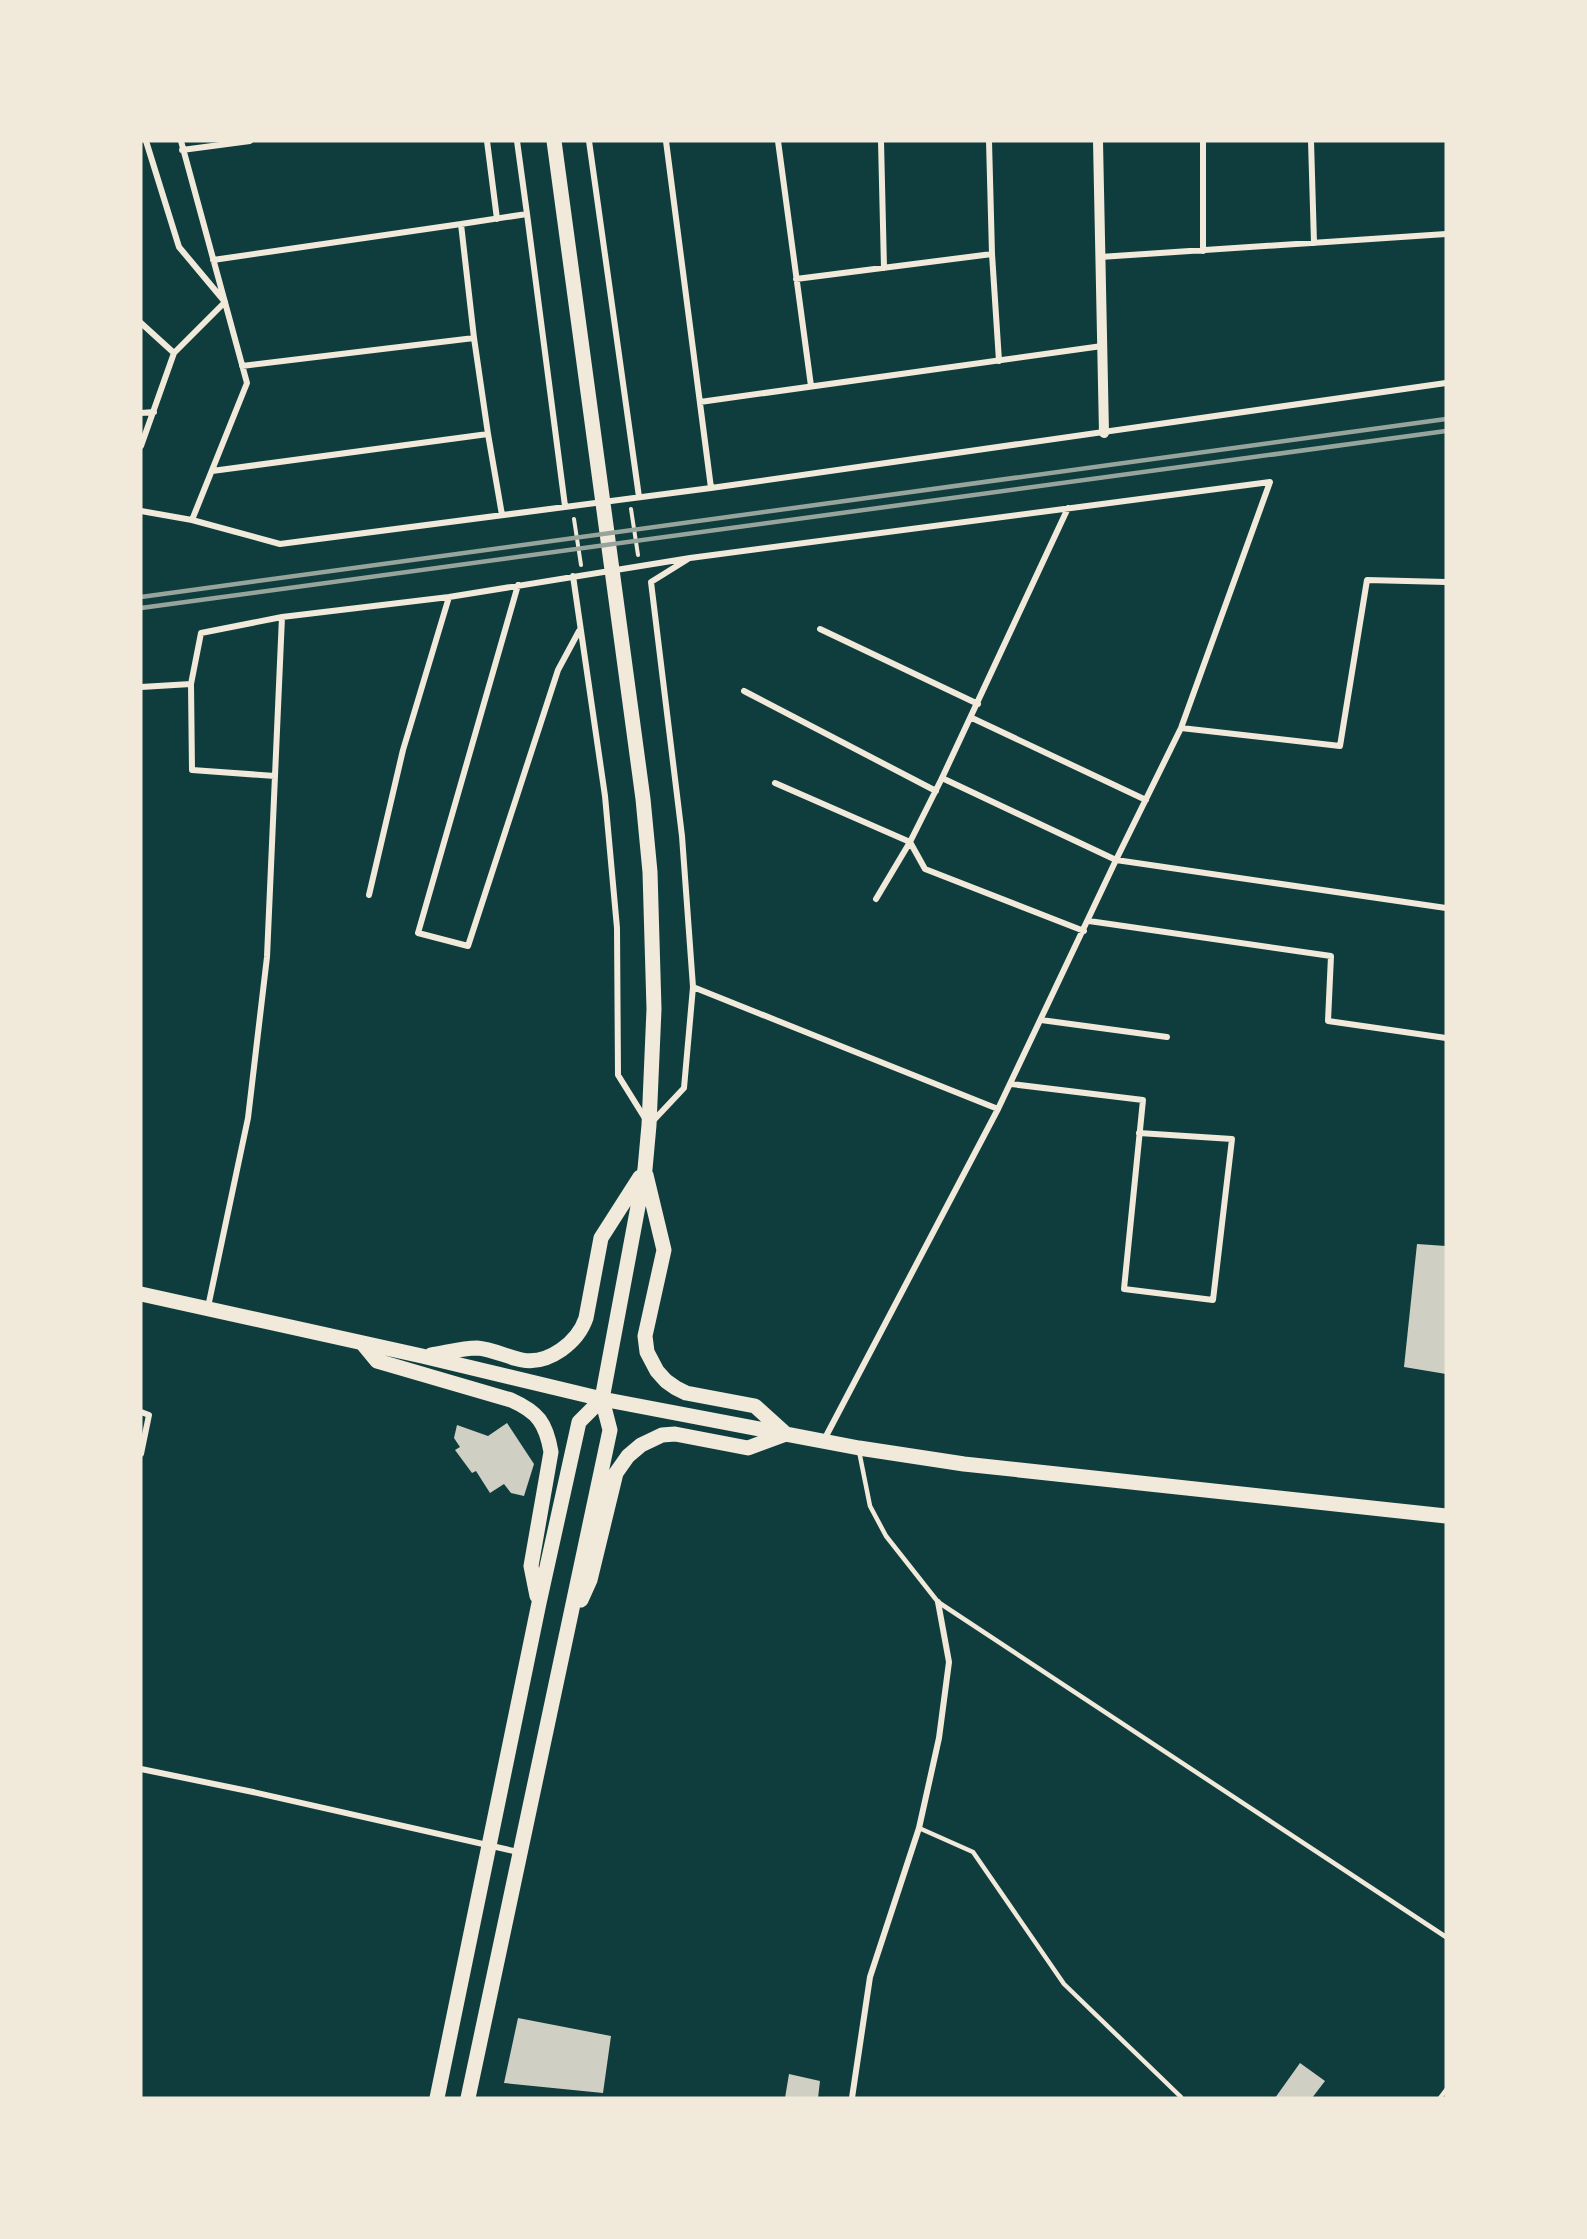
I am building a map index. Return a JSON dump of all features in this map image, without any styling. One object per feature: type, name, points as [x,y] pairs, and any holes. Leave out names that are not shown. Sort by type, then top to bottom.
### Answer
[{"type":"highway","points":[[468,2098],[610,1430],[602,1398],[645,1169],[649,1125],[654,998],[650,872],[643,799],[554,141]]},
{"type":"highway","points":[[422,1356],[477,1348],[532,1361],[545,1358],[575,1339],[582,1330],[586,1318],[601,1238],[645,1169]]},
{"type":"highway","points":[[645,1169],[664,1250],[645,1336],[647,1352],[657,1371],[666,1381],[686,1393],[755,1406],[786,1434]]},
{"type":"highway","points":[[141,1294],[602,1398],[859,1448],[963,1464],[1446,1516]]},
{"type":"highway","points":[[363,1344],[377,1361],[512,1400],[529,1408],[539,1418],[549,1437],[552,1452],[531,1566],[539,1604]]},
{"type":"highway","points":[[437,2098],[579,1422],[602,1398]]},
{"type":"highway","points":[[571,1621],[590,1580],[616,1473],[628,1456],[641,1445],[662,1436],[675,1434],[748,1448],[786,1434]]},
{"type":"street","points":[[146,141],[179,247],[225,302]]},
{"type":"street","points":[[181,141],[247,383],[192,520]]},
{"type":"street","points":[[182,150],[250,141]]},
{"type":"street","points":[[487,141],[497,219]]},
{"type":"street","points":[[518,141],[565,507]]},
{"type":"street","points":[[589,141],[639,497]]},
{"type":"street","points":[[666,141],[711,488]]},
{"type":"street","points":[[778,141],[811,386]]},
{"type":"street","points":[[881,141],[885,268]]},
{"type":"street","points":[[989,141],[992,254],[999,361]]},
{"type":"street","points":[[1098,141],[1104,433]]},
{"type":"street","points":[[1203,141],[1203,251]]},
{"type":"street","points":[[1311,141],[1314,243]]},
{"type":"street","points":[[213,260],[527,214]]},
{"type":"street","points":[[461,224],[474,338],[502,515]]},
{"type":"street","points":[[1100,257],[1446,234]]},
{"type":"street","points":[[796,279],[992,254]]},
{"type":"street","points":[[141,446],[174,353],[225,302]]},
{"type":"street","points":[[141,323],[174,353]]},
{"type":"street","points":[[242,366],[474,338]]},
{"type":"street","points":[[700,402],[1102,346]]},
{"type":"street","points":[[141,511],[192,520],[280,544],[711,488],[1446,383]]},
{"type":"street","points":[[141,413],[154,412]]},
{"type":"street","points":[[212,471],[488,434]]},
{"type":"street","points":[[275,776],[192,770],[191,684],[201,633],[282,617],[449,597],[690,558],[1270,482],[1181,728],[1011,1084],[824,1441]]},
{"type":"street","points":[[876,899],[910,842],[972,718],[1068,508]]},
{"type":"street","points":[[573,576],[605,796],[617,928],[618,1075],[649,1125],[684,1088],[693,987],[682,836],[651,582],[690,558]]},
{"type":"street","points":[[1181,728],[1340,746],[1368,579],[1446,582]]},
{"type":"street","points":[[518,585],[418,933],[468,946],[558,670],[580,631]]},
{"type":"street","points":[[369,895],[403,750],[449,597]]},
{"type":"street","points":[[208,1310],[248,1118],[267,957],[282,617]]},
{"type":"street","points":[[820,629],[978,704]]},
{"type":"street","points":[[141,687],[191,684]]},
{"type":"street","points":[[744,691],[936,791]]},
{"type":"street","points":[[972,718],[1146,800]]},
{"type":"street","points":[[942,778],[1116,860],[1446,908]]},
{"type":"street","points":[[775,783],[910,842],[925,869],[1084,931]]},
{"type":"street","points":[[1089,921],[1331,956],[1328,1021],[1446,1038]]},
{"type":"street","points":[[693,987],[998,1109]]},
{"type":"street","points":[[1041,1020],[1167,1036]]},
{"type":"street","points":[[1011,1084],[1143,1100],[1139,1133],[1124,1289],[1213,1300],[1232,1139],[1139,1133]]},
{"type":"street","points":[[141,1412],[149,1415],[141,1454]]},
{"type":"street","points":[[852,2098],[870,1977],[920,1828],[939,1738],[949,1662],[938,1602]]},
{"type":"street","points":[[141,1769],[520,1852]]},
{"type":"lane","points":[[859,1448],[870,1506],[886,1536],[938,1602],[1446,1937]]},
{"type":"lane","points":[[920,1828],[973,1852],[1064,1984],[1181,2097]]},
{"type":"lane","points":[[1440,2098],[1446,2090]]},
{"type":"path","points":[[631,503],[639,559]]},
{"type":"path","points":[[573,512],[581,566]]},
{"type":"building","points":[[1417,1244],[1446,1246],[1446,1374],[1404,1367]]},
{"type":"building","points":[[507,1423],[534,1464],[524,1496],[511,1493],[504,1484],[490,1493],[476,1471],[472,1473],[455,1450],[460,1447],[454,1438],[457,1425],[488,1436]]},
{"type":"building","points":[[518,2018],[611,2036],[603,2093],[504,2083]]},
{"type":"building","points":[[1300,2063],[1325,2081],[1312,2098],[1275,2098]]},
{"type":"building","points":[[789,2074],[820,2081],[818,2098],[785,2098]]},
{"type":"railway","points":[[141,597],[1446,419]]},
{"type":"railway","points":[[141,608],[1446,431]]}]
